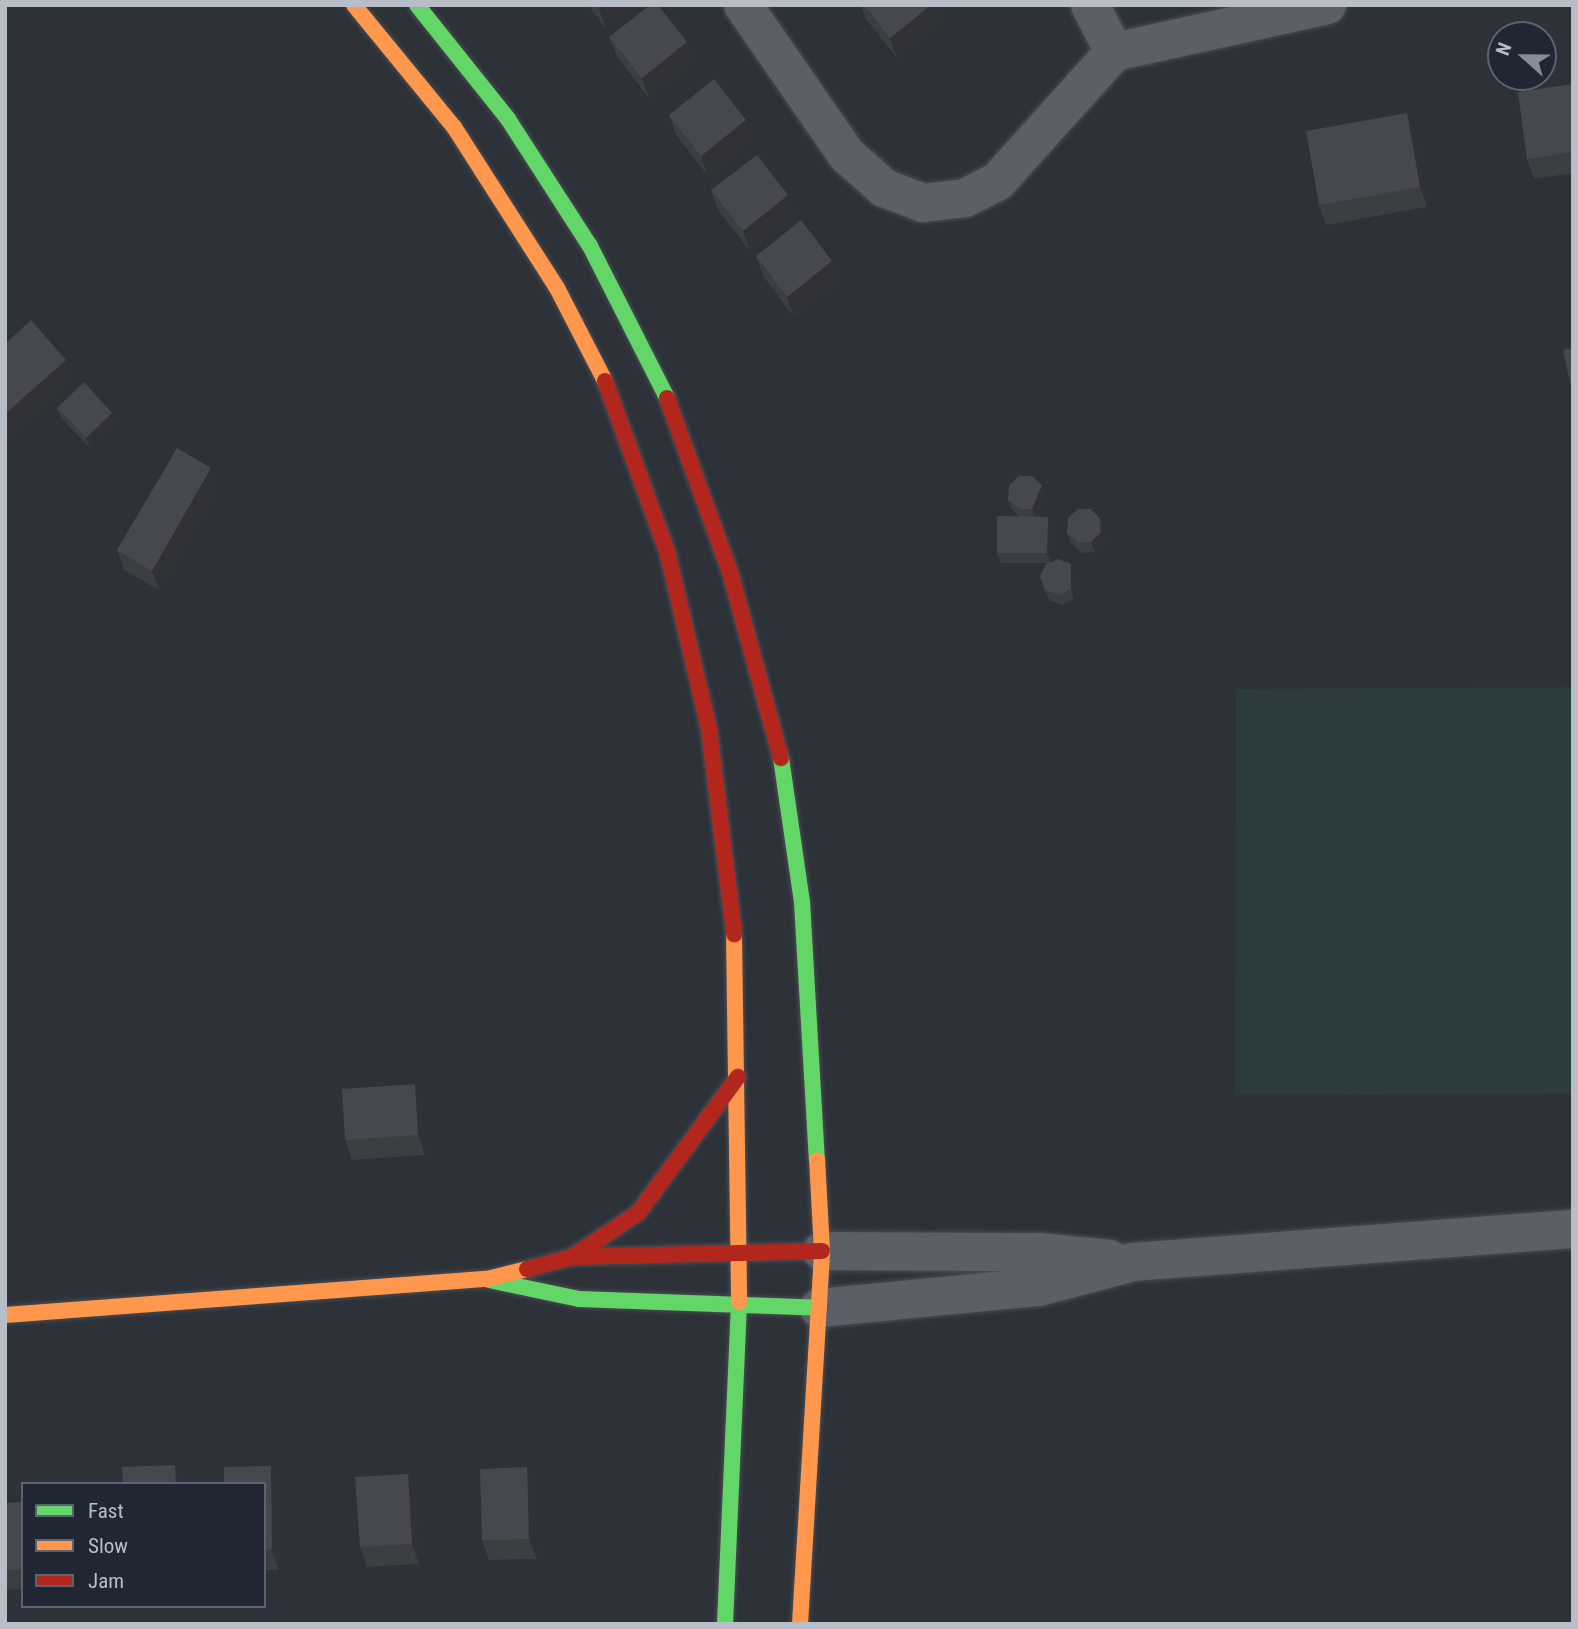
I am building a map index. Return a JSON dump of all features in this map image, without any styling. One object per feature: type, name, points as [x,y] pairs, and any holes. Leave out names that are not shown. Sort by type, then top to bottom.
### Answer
[{"type":"main road","points":[[354,5],[454,127],[557,288],[619,407],[667,551],[709,729],[733,904],[738,1077],[741,1255],[725,1624]]},
{"type":"main road","points":[[417,5],[508,119],[590,246],[671,406],[730,572],[780,754],[802,902],[822,1251],[800,1624]]},
{"type":"main road","points":[[572,1257],[638,1213],[738,1077]]},
{"type":"main road","points":[[5,1315],[486,1279],[572,1257],[822,1251]]},
{"type":"main road","points":[[486,1279],[541,1296],[739,1309],[819,1308]]},
{"type":"street","points":[[743,5],[847,155],[884,188],[923,203],[965,198],[998,181],[1114,52],[1327,5]]},
{"type":"street","points":[[1090,5],[1114,52]]},
{"type":"street","points":[[822,1251],[1039,1252],[1133,1262],[1573,1229]]},
{"type":"street","points":[[819,1308],[1038,1287],[1133,1262]]},
{"type":"shaded area","points":[[1573,687],[1573,1094],[1235,1095],[1236,689]]},
{"type":"building","points":[[650,5],[658,5],[687,42],[642,78],[609,37]]},
{"type":"building","points":[[864,5],[931,5],[890,38]]},
{"type":"building","points":[[714,79],[746,120],[701,156],[669,115]]},
{"type":"building","points":[[1573,84],[1573,152],[1527,159],[1518,92],[1557,91],[1557,86]]},
{"type":"building","points":[[1407,113],[1420,187],[1319,205],[1306,131]]},
{"type":"building","points":[[757,155],[788,195],[743,231],[711,190]]},
{"type":"building","points":[[801,220],[832,261],[787,297],[756,256]]},
{"type":"building","points":[[31,320],[66,360],[5,414],[5,344]]},
{"type":"building","points":[[1573,348],[1573,396],[1563,350]]},
{"type":"building","points":[[84,382],[112,413],[86,438],[57,408]]},
{"type":"building","points":[[177,448],[211,468],[152,571],[117,550]]},
{"type":"building","points":[[1019,476],[1032,476],[1042,485],[1032,509],[1019,509],[1008,500],[1009,485]]},
{"type":"building","points":[[1078,509],[1091,509],[1100,519],[1101,532],[1091,542],[1078,543],[1067,533],[1068,518]]},
{"type":"building","points":[[997,516],[1048,517],[1047,553],[997,553]]},
{"type":"building","points":[[1058,559],[1071,564],[1071,589],[1059,595],[1045,590],[1040,577],[1046,564]]},
{"type":"building","points":[[415,1084],[418,1135],[345,1140],[342,1089]]},
{"type":"building","points":[[175,1465],[176,1482],[123,1482],[122,1467]]},
{"type":"building","points":[[271,1466],[272,1550],[266,1550],[266,1482],[224,1482],[224,1467]]},
{"type":"building","points":[[527,1467],[529,1539],[482,1540],[480,1469]]},
{"type":"building","points":[[408,1474],[412,1544],[360,1547],[355,1477]]},
{"type":"building","points":[[21,1502],[21,1569],[5,1570],[5,1503]]},
{"type":"traffic: fast","points":[[417,5],[508,119],[590,246],[667,398]]},
{"type":"traffic: fast","points":[[781,758],[802,902],[817,1160]]},
{"type":"traffic: fast","points":[[489,1280],[579,1299],[819,1308]]},
{"type":"traffic: fast","points":[[725,1624],[739,1302]]},
{"type":"traffic: slow","points":[[354,5],[454,127],[557,288],[605,381]]},
{"type":"traffic: slow","points":[[734,934],[739,1302]]},
{"type":"traffic: slow","points":[[800,1624],[822,1251],[817,1160]]},
{"type":"traffic: slow","points":[[5,1315],[487,1279],[527,1269]]},
{"type":"traffic: jam","points":[[605,381],[667,551],[709,729],[734,934]]},
{"type":"traffic: jam","points":[[667,398],[730,572],[781,758]]},
{"type":"traffic: jam","points":[[572,1257],[638,1213],[738,1077]]},
{"type":"traffic: jam","points":[[527,1269],[572,1257],[822,1251]]}]
